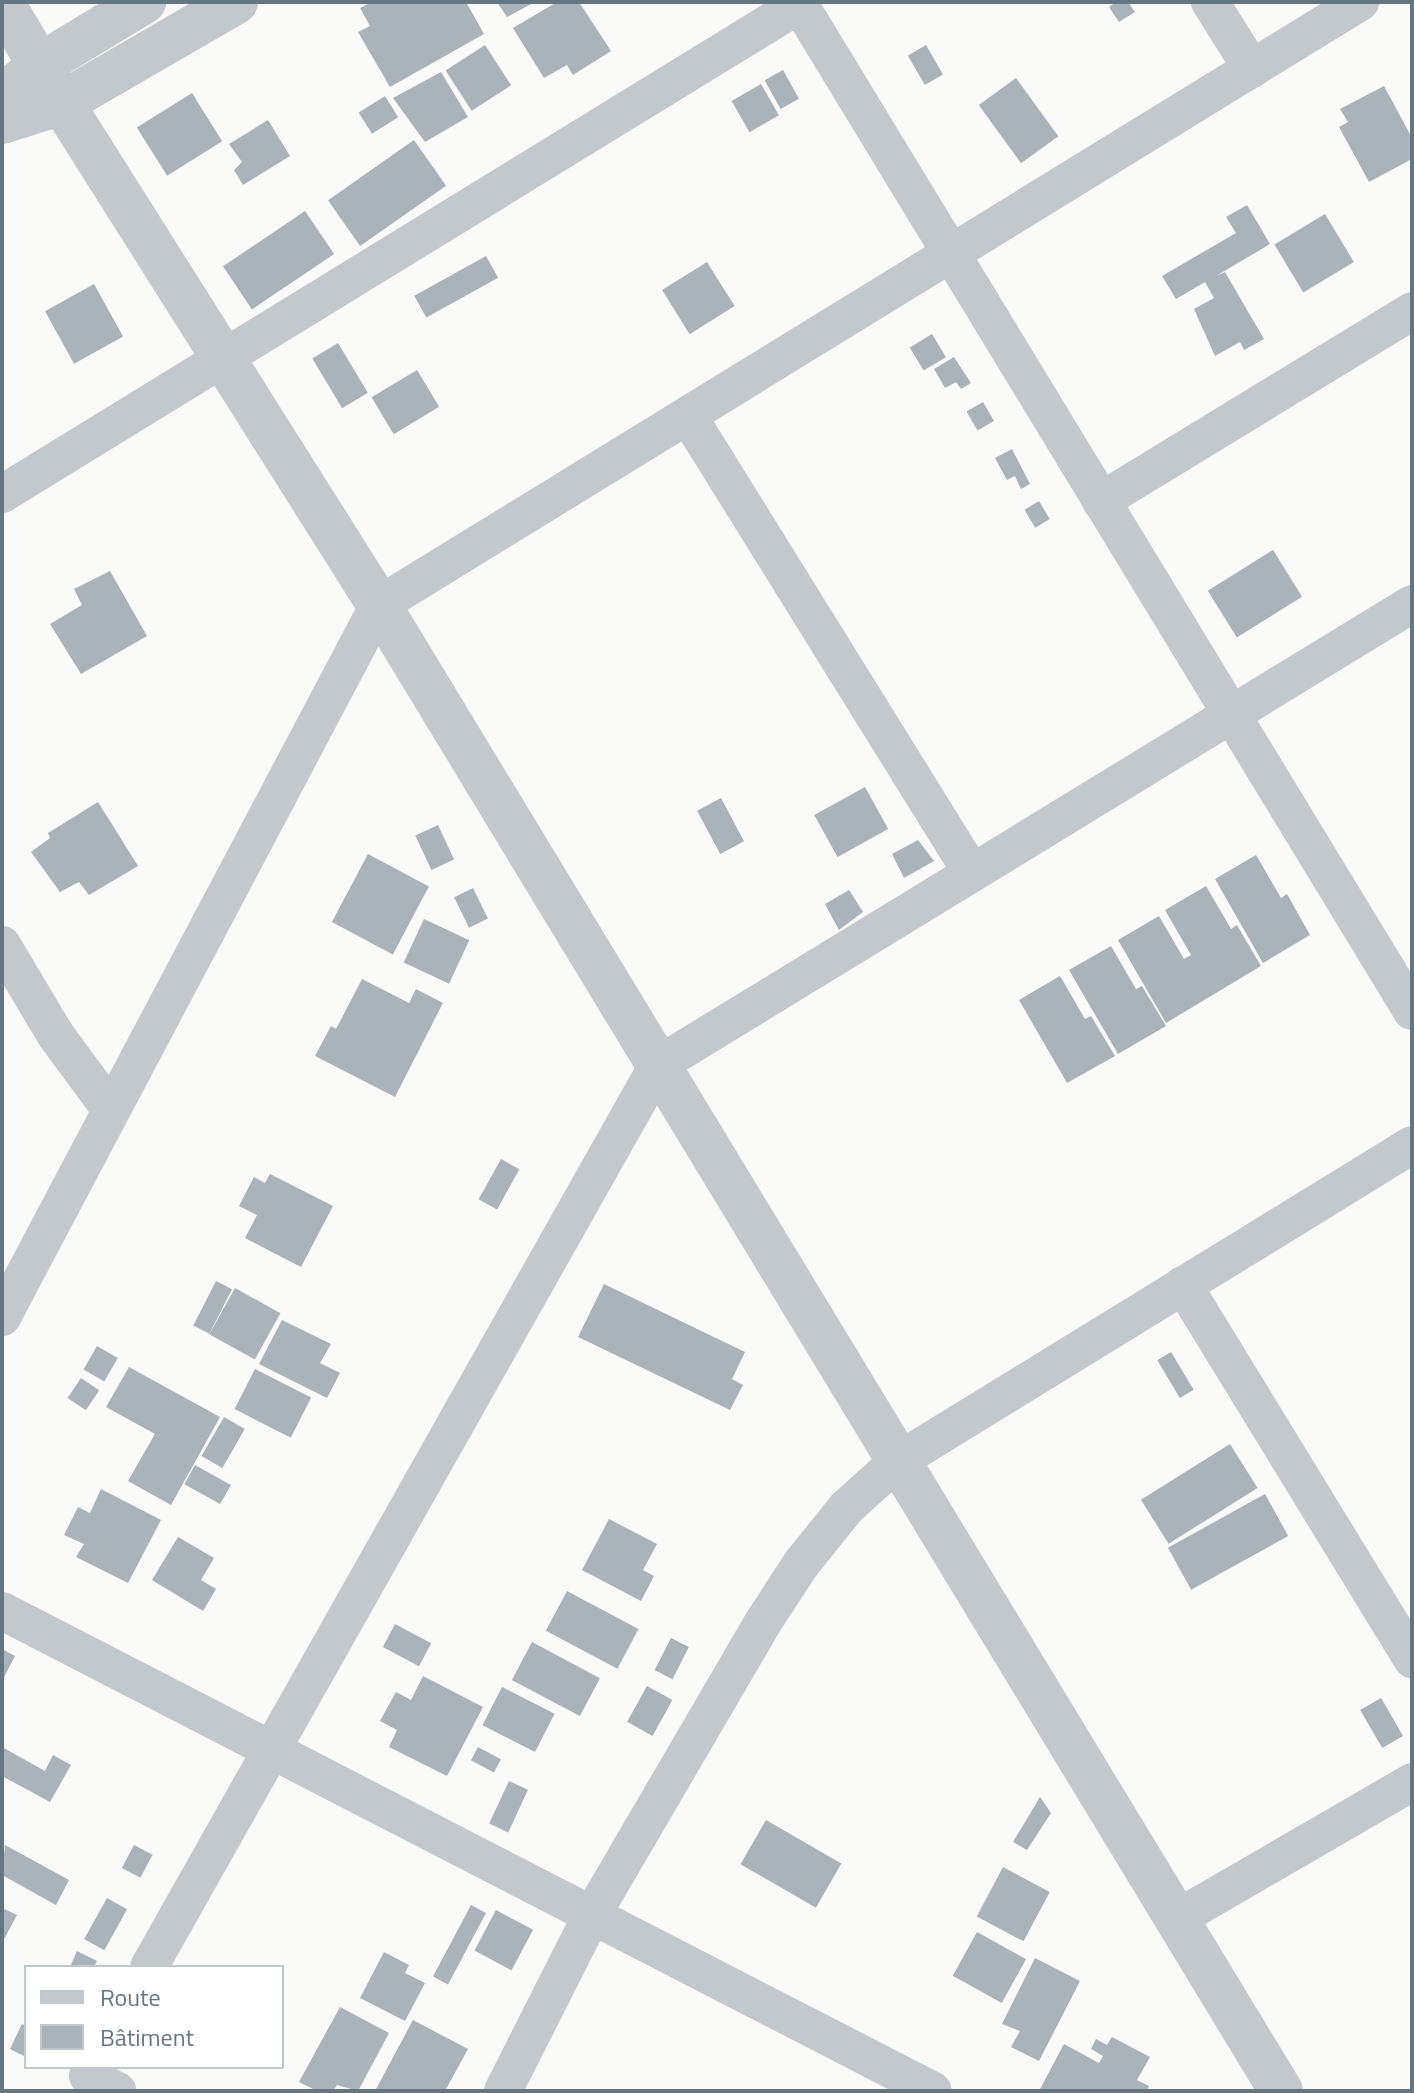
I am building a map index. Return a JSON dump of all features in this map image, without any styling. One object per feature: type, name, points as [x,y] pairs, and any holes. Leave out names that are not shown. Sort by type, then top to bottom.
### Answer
[{"type":"street","points":[[2,2],[62,103],[379,605],[1281,2091]]},
{"type":"street","points":[[2,96],[40,65],[144,2]]},
{"type":"street","points":[[2,122],[62,103],[236,2]]},
{"type":"street","points":[[1210,2],[1252,69]]},
{"type":"street","points":[[2,1317],[379,605],[1360,2]]},
{"type":"street","points":[[2,494],[799,3],[1412,1011]]},
{"type":"street","points":[[1101,501],[1412,311]]},
{"type":"street","points":[[688,416],[972,873]]},
{"type":"street","points":[[150,1965],[658,1065],[1412,604]]},
{"type":"street","points":[[2,945],[55,1034],[111,1110]]},
{"type":"street","points":[[503,2091],[592,1915],[762,1624],[801,1564],[846,1508],[898,1461],[1412,1145]]},
{"type":"street","points":[[1183,1285],[1412,1659]]},
{"type":"street","points":[[2,1611],[933,2091]]},
{"type":"street","points":[[1176,1919],[1412,1782]]},
{"type":"building","points":[[372,2],[466,2],[484,34],[390,87],[358,32],[370,26],[360,8]]},
{"type":"building","points":[[497,2],[535,2],[507,17]]},
{"type":"building","points":[[557,2],[579,2],[611,51],[573,75],[567,65],[544,78],[513,28]]},
{"type":"building","points":[[1116,2],[1128,2],[1135,12],[1119,22],[1109,7]]},
{"type":"building","points":[[485,45],[511,85],[472,111],[446,71]]},
{"type":"building","points":[[926,45],[943,74],[925,85],[908,56]]},
{"type":"building","points":[[783,70],[799,99],[781,109],[765,80]]},
{"type":"building","points":[[441,72],[468,117],[425,142],[393,98]]},
{"type":"building","points":[[1016,78],[1058,136],[1021,163],[979,105]]},
{"type":"building","points":[[761,84],[779,115],[750,132],[732,101]]},
{"type":"building","points":[[1384,86],[1412,138],[1412,159],[1369,182],[1339,127],[1348,122],[1340,109]]},
{"type":"building","points":[[192,93],[222,141],[167,176],[137,127]]},
{"type":"building","points":[[385,96],[398,117],[372,134],[359,112]]},
{"type":"building","points":[[268,120],[290,156],[243,185],[234,170],[242,162],[229,144]]},
{"type":"building","points":[[414,140],[446,186],[360,246],[328,200]]},
{"type":"building","points":[[1247,205],[1270,244],[1216,276],[1225,272],[1264,339],[1244,350],[1240,342],[1215,356],[1194,309],[1214,298],[1205,282],[1176,299],[1162,276],[1236,233],[1226,217]]},
{"type":"building","points":[[305,211],[334,254],[252,309],[223,266]]},
{"type":"building","points":[[1325,214],[1354,262],[1303,292],[1274,244]]},
{"type":"building","points":[[486,256],[498,278],[426,318],[414,296]]},
{"type":"building","points":[[707,262],[735,306],[690,334],[662,290]]},
{"type":"building","points":[[94,284],[123,336],[74,364],[45,311]]},
{"type":"building","points":[[932,334],[946,357],[924,371],[910,347]]},
{"type":"building","points":[[338,343],[368,393],[342,408],[312,358]]},
{"type":"building","points":[[954,357],[971,383],[961,389],[956,382],[945,388],[934,369]]},
{"type":"building","points":[[417,370],[439,407],[394,434],[372,397]]},
{"type":"building","points":[[983,402],[994,421],[978,431],[967,412]]},
{"type":"building","points":[[1012,449],[1030,484],[1021,489],[1015,476],[1007,480],[995,458]]},
{"type":"building","points":[[1039,501],[1050,519],[1035,528],[1024,510]]},
{"type":"building","points":[[1273,550],[1302,597],[1237,637],[1208,591]]},
{"type":"building","points":[[110,571],[147,636],[81,674],[50,624],[82,605],[74,589]]},
{"type":"building","points":[[865,787],[888,829],[838,857],[814,815]]},
{"type":"building","points":[[721,798],[744,841],[720,854],[697,811]]},
{"type":"building","points":[[98,802],[138,866],[89,895],[79,882],[60,892],[31,852],[50,838],[48,833]]},
{"type":"building","points":[[438,825],[454,859],[431,870],[415,836]]},
{"type":"building","points":[[918,840],[934,861],[904,878],[892,854]]},
{"type":"building","points":[[368,854],[429,886],[393,954],[332,922]]},
{"type":"building","points":[[1256,855],[1281,898],[1287,894],[1310,935],[1263,963],[1215,879]]},
{"type":"building","points":[[1206,886],[1231,929],[1237,925],[1261,966],[1166,1023],[1118,940],[1159,916],[1184,959],[1191,955],[1165,910]]},
{"type":"building","points":[[473,888],[488,919],[469,928],[454,897]]},
{"type":"building","points":[[849,890],[863,912],[839,930],[825,904]]},
{"type":"building","points":[[424,919],[469,940],[449,984],[404,963]]},
{"type":"building","points":[[1111,946],[1136,989],[1142,986],[1166,1026],[1118,1054],[1069,970]]},
{"type":"building","points":[[1060,976],[1085,1019],[1091,1016],[1115,1056],[1067,1083],[1019,1000]]},
{"type":"building","points":[[362,979],[409,1003],[416,989],[443,1003],[395,1097],[315,1056],[331,1026],[336,1029]]},
{"type":"building","points":[[501,1159],[519,1169],[497,1209],[479,1199]]},
{"type":"building","points":[[270,1174],[333,1206],[301,1267],[245,1238],[257,1215],[239,1206],[254,1177],[265,1183]]},
{"type":"building","points":[[216,1281],[232,1289],[209,1334],[193,1326]]},
{"type":"building","points":[[604,1284],[745,1352],[732,1379],[743,1385],[730,1410],[578,1337]]},
{"type":"building","points":[[235,1288],[280,1313],[255,1360],[209,1334]]},
{"type":"building","points":[[282,1320],[331,1344],[320,1363],[340,1373],[327,1398],[259,1364]]},
{"type":"building","points":[[97,1346],[118,1358],[104,1381],[84,1369]]},
{"type":"building","points":[[1171,1352],[1194,1390],[1180,1398],[1157,1360]]},
{"type":"building","points":[[129,1367],[220,1417],[171,1505],[128,1481],[155,1434],[106,1407]]},
{"type":"building","points":[[255,1369],[311,1398],[291,1438],[235,1409]]},
{"type":"building","points":[[81,1378],[99,1390],[86,1410],[68,1398]]},
{"type":"building","points":[[224,1417],[245,1429],[222,1468],[202,1456]]},
{"type":"building","points":[[1230,1444],[1258,1488],[1169,1544],[1141,1500]]},
{"type":"building","points":[[195,1465],[231,1485],[220,1504],[184,1484]]},
{"type":"building","points":[[101,1489],[161,1520],[128,1583],[76,1557],[84,1544],[64,1535],[78,1507],[90,1513]]},
{"type":"building","points":[[1265,1494],[1288,1536],[1191,1590],[1168,1548]]},
{"type":"building","points":[[609,1519],[657,1544],[643,1570],[654,1576],[641,1601],[582,1570]]},
{"type":"building","points":[[178,1537],[214,1558],[201,1580],[216,1589],[203,1611],[152,1580]]},
{"type":"building","points":[[567,1591],[639,1629],[617,1669],[546,1631]]},
{"type":"building","points":[[395,1624],[431,1643],[419,1666],[383,1647]]},
{"type":"building","points":[[671,1638],[689,1647],[672,1679],[655,1670]]},
{"type":"building","points":[[532,1642],[600,1678],[580,1716],[512,1680]]},
{"type":"building","points":[[2,1649],[15,1656],[2,1681]]},
{"type":"building","points":[[423,1676],[483,1707],[447,1776],[389,1747],[397,1730],[380,1721],[396,1692],[411,1700]]},
{"type":"building","points":[[647,1686],[672,1700],[652,1736],[627,1722]]},
{"type":"building","points":[[502,1687],[555,1714],[535,1752],[482,1725]]},
{"type":"building","points":[[1381,1698],[1403,1736],[1382,1748],[1360,1710]]},
{"type":"building","points":[[2,1747],[45,1771],[53,1755],[71,1765],[50,1802],[2,1776]]},
{"type":"building","points":[[478,1747],[501,1759],[494,1772],[471,1760]]},
{"type":"building","points":[[509,1781],[528,1790],[508,1832],[489,1824]]},
{"type":"building","points":[[1040,1797],[1051,1813],[1027,1850],[1013,1842]]},
{"type":"building","points":[[766,1820],[841,1864],[816,1908],[740,1864]]},
{"type":"building","points":[[5,1845],[69,1880],[56,1905],[2,1875]]},
{"type":"building","points":[[134,1845],[153,1855],[140,1878],[122,1868]]},
{"type":"building","points":[[1003,1867],[1050,1892],[1024,1941],[977,1916]]},
{"type":"building","points":[[107,1898],[127,1909],[104,1950],[84,1939]]},
{"type":"building","points":[[471,1905],[486,1913],[448,1984],[433,1977]]},
{"type":"building","points":[[2,1908],[17,1915],[2,1943]]},
{"type":"building","points":[[496,1910],[533,1930],[511,1970],[474,1951]]},
{"type":"building","points":[[977,1932],[1026,1959],[1002,2003],[953,1976]]},
{"type":"building","points":[[77,1951],[97,1961],[95,1965],[71,1965]]},
{"type":"building","points":[[384,1952],[409,1965],[405,1973],[425,1983],[405,2021],[360,1998]]},
{"type":"building","points":[[1035,1958],[1080,1981],[1039,2061],[1011,2047],[1020,2031],[1002,2024]]},
{"type":"building","points":[[340,2007],[389,2033],[358,2091],[337,2085],[333,2091],[317,2091],[299,2082]]},
{"type":"building","points":[[413,2020],[468,2049],[445,2091],[375,2091]]},
{"type":"building","points":[[22,2024],[24,2025],[24,2056],[10,2049]]},
{"type":"building","points":[[1112,2037],[1150,2057],[1137,2080],[1149,2086],[1147,2091],[1039,2091],[1064,2044],[1099,2063],[1103,2056],[1091,2049],[1096,2039],[1107,2045]]}]
